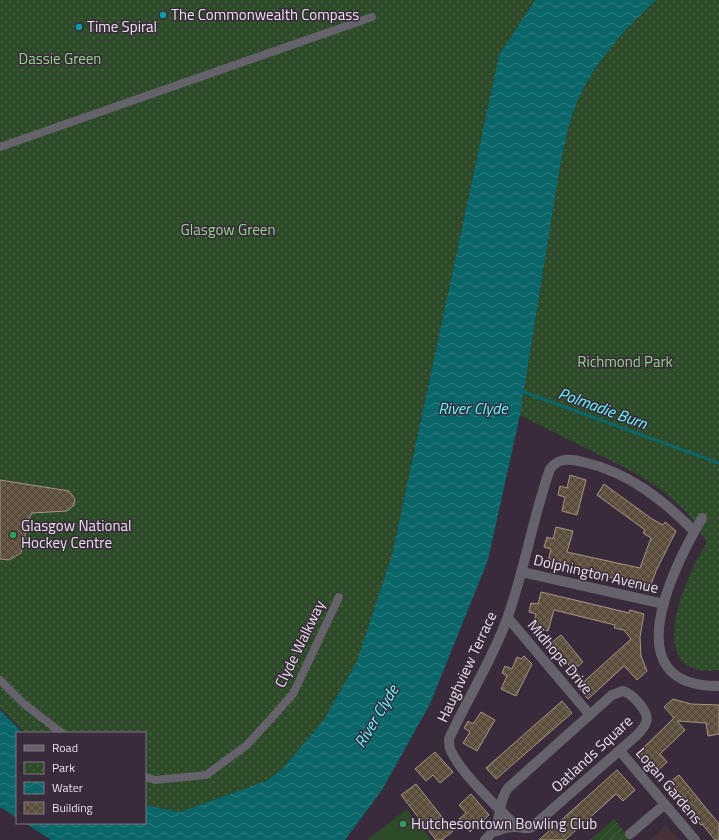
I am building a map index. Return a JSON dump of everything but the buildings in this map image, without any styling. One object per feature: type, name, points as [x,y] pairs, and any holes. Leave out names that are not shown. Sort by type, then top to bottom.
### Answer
[{"type":"street","points":[[0,147],[372,17]]},
{"type":"street","name":"Haughview Terrace","points":[[502,809],[470,777],[451,752],[449,746],[452,734],[491,658],[508,618],[548,476],[554,464],[563,459],[589,463],[610,470],[633,481],[658,498],[694,531]]},
{"type":"street","points":[[702,518],[694,531],[673,576],[664,604],[659,645],[661,658],[670,672],[681,680],[692,684],[719,686]]},
{"type":"street","name":"Dolphington Avenue","points":[[522,572],[664,604]]},
{"type":"street","name":"Clyde Walkway","points":[[146,777],[154,780],[206,775],[246,745],[293,694],[339,597]]},
{"type":"street","name":"Midhope Drive","points":[[508,618],[590,715]]},
{"type":"street","points":[[0,680],[24,704],[61,732]]},
{"type":"street","name":"Oatlands Square","points":[[623,691],[631,695],[645,710],[647,718],[643,729],[539,822],[528,829],[517,827],[506,828],[493,832],[502,809],[502,797],[508,788],[612,695],[623,691]]},
{"type":"street","name":"Logan Gardens","points":[[620,751],[695,840]]},
{"type":"street","points":[[630,834],[665,804]]},
{"type":"street","points":[[502,809],[517,827]]},
{"type":"street","points":[[485,840],[493,832]]},
{"type":"shaded area","points":[[666,825],[679,840],[650,840]]},
{"type":"green space","name":"Glasgow Green","points":[[0,0],[535,0],[499,55],[392,555],[357,661],[324,720],[280,771],[266,781],[180,812],[146,805],[146,732],[24,732],[0,708]]},
{"type":"green space","name":"Richmond Park","points":[[656,0],[719,0],[719,670],[695,669],[681,659],[675,643],[675,622],[680,600],[688,578],[707,542],[686,512],[673,499],[644,478],[520,415],[557,185],[564,145],[571,119],[587,82],[602,59],[627,28]]},
{"type":"green space","name":"Hutchesontown Bowling Club","points":[[407,809],[431,840],[367,840]]},
{"type":"green space","points":[[614,819],[631,840],[590,840]]},
{"type":"water","name":"River Clyde","points":[[535,0],[656,0],[627,28],[602,59],[587,82],[571,119],[559,172],[520,415],[488,560],[430,704],[382,790],[345,840],[51,840],[27,824],[146,824],[146,805],[180,812],[266,781],[280,771],[324,720],[357,661],[392,555],[499,55]]},
{"type":"water","points":[[0,710],[22,732],[16,732],[16,817],[0,807]]},
{"type":"waterway","name":"Polmadie Burn","points":[[521,391],[719,463]]},
{"type":"place","name":"The Commonwealth Compass","points":[[163,15]]},
{"type":"place","name":"Time Spiral","points":[[79,27]]},
{"type":"place","name":"Glasgow National Hockey Centre","points":[[13,535]]},
{"type":"place","name":"Hutchesontown Bowling Club","points":[[403,824]]},
{"type":"park label","name":"Dassie Green","points":[[60,59]]}]
